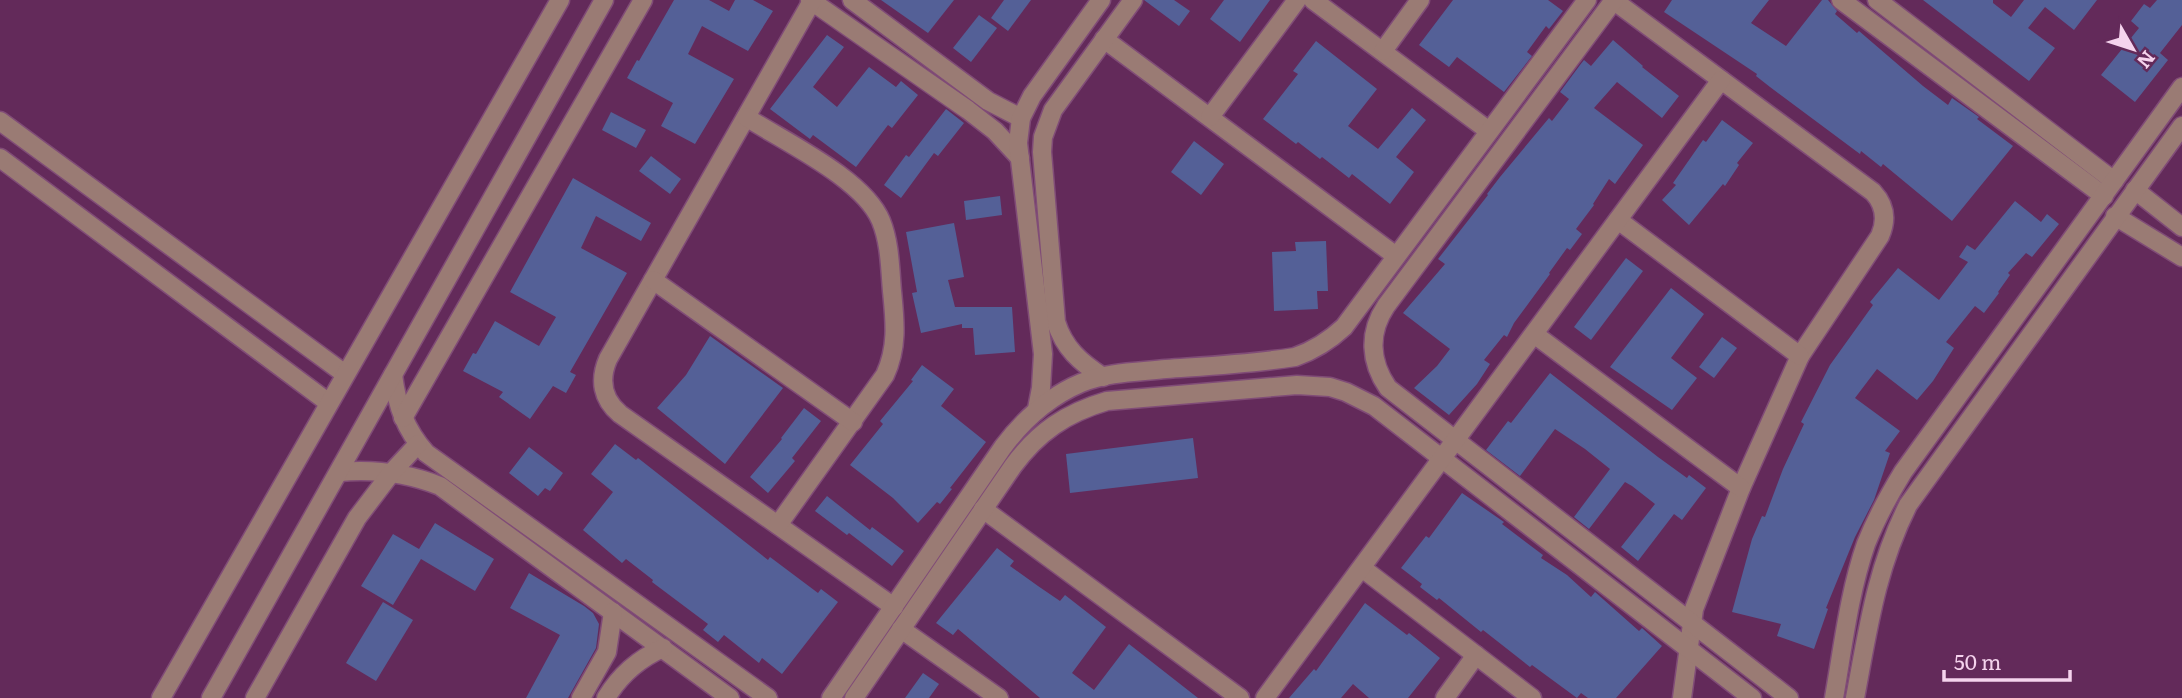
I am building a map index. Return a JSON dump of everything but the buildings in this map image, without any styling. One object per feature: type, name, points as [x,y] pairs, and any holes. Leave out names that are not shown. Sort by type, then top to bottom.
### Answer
[{"type":"street","points":[[161,698],[560,0]]},
{"type":"street","points":[[211,698],[604,0]]},
{"type":"street","points":[[404,418],[643,0]]},
{"type":"street","points":[[852,0],[988,101],[1021,118]]},
{"type":"street","points":[[1103,377],[1076,357],[1063,341],[1056,322],[1042,152],[1053,110],[1133,0]]},
{"type":"street","points":[[1210,117],[1297,0]]},
{"type":"street","points":[[1313,0],[1489,131]]},
{"type":"street","points":[[1382,51],[1420,0]]},
{"type":"street","points":[[831,698],[1003,447],[1018,427],[1037,409],[1083,382],[1103,377],[1295,357],[1313,351],[1330,340],[1344,327],[1587,0]]},
{"type":"street","points":[[1682,698],[1692,623],[1700,592],[1741,488],[1800,356],[1880,236],[1884,221],[1882,205],[1873,192],[1613,0],[1386,306],[1375,326],[1374,359],[1388,388],[1456,440],[1692,623],[1789,698]]},
{"type":"street","points":[[1841,0],[2109,189]]},
{"type":"street","points":[[1877,0],[2109,189]]},
{"type":"street","points":[[894,607],[620,414],[605,395],[602,377],[604,368],[811,1],[995,131],[1020,158]]},
{"type":"street","points":[[1037,409],[1043,371],[1042,338],[1018,143],[1021,118],[1032,96],[1095,2]]},
{"type":"street","points":[[1104,39],[1396,256]]},
{"type":"street","points":[[912,71],[925,55]]},
{"type":"street","points":[[1265,698],[1721,80]]},
{"type":"street","points":[[1834,698],[1858,569],[1889,495],[2182,87]]},
{"type":"street","points":[[746,117],[849,181],[868,198],[881,221],[888,246],[895,322],[894,350],[885,376],[778,525]]},
{"type":"street","points":[[0,121],[345,374]]},
{"type":"street","points":[[1855,698],[1879,575],[1908,505],[2182,126]]},
{"type":"street","points":[[25,140],[4,160],[329,403]]},
{"type":"street","points":[[2135,190],[2182,227]]},
{"type":"street","points":[[2116,216],[2182,257]]},
{"type":"street","points":[[1618,220],[1800,356]]},
{"type":"street","points":[[653,280],[853,422]]},
{"type":"street","points":[[1534,334],[1741,488]]},
{"type":"street","points":[[393,375],[397,404],[418,444],[447,469],[768,698]]},
{"type":"street","points":[[854,698],[1027,447],[1044,431],[1084,407],[1107,401],[1297,385],[1330,387],[1374,406],[1752,698]]},
{"type":"street","points":[[255,698],[350,530],[393,472],[418,444]]},
{"type":"street","points":[[340,472],[393,472],[440,486],[730,698]]},
{"type":"street","points":[[983,509],[1240,698]]},
{"type":"street","points":[[1362,568],[1532,698]]},
{"type":"street","points":[[581,698],[607,652],[613,612]]},
{"type":"street","points":[[901,629],[999,698]]},
{"type":"street","points":[[593,677],[609,694],[634,665],[663,648]]},
{"type":"street","points":[[1445,698],[1476,655]]}]
